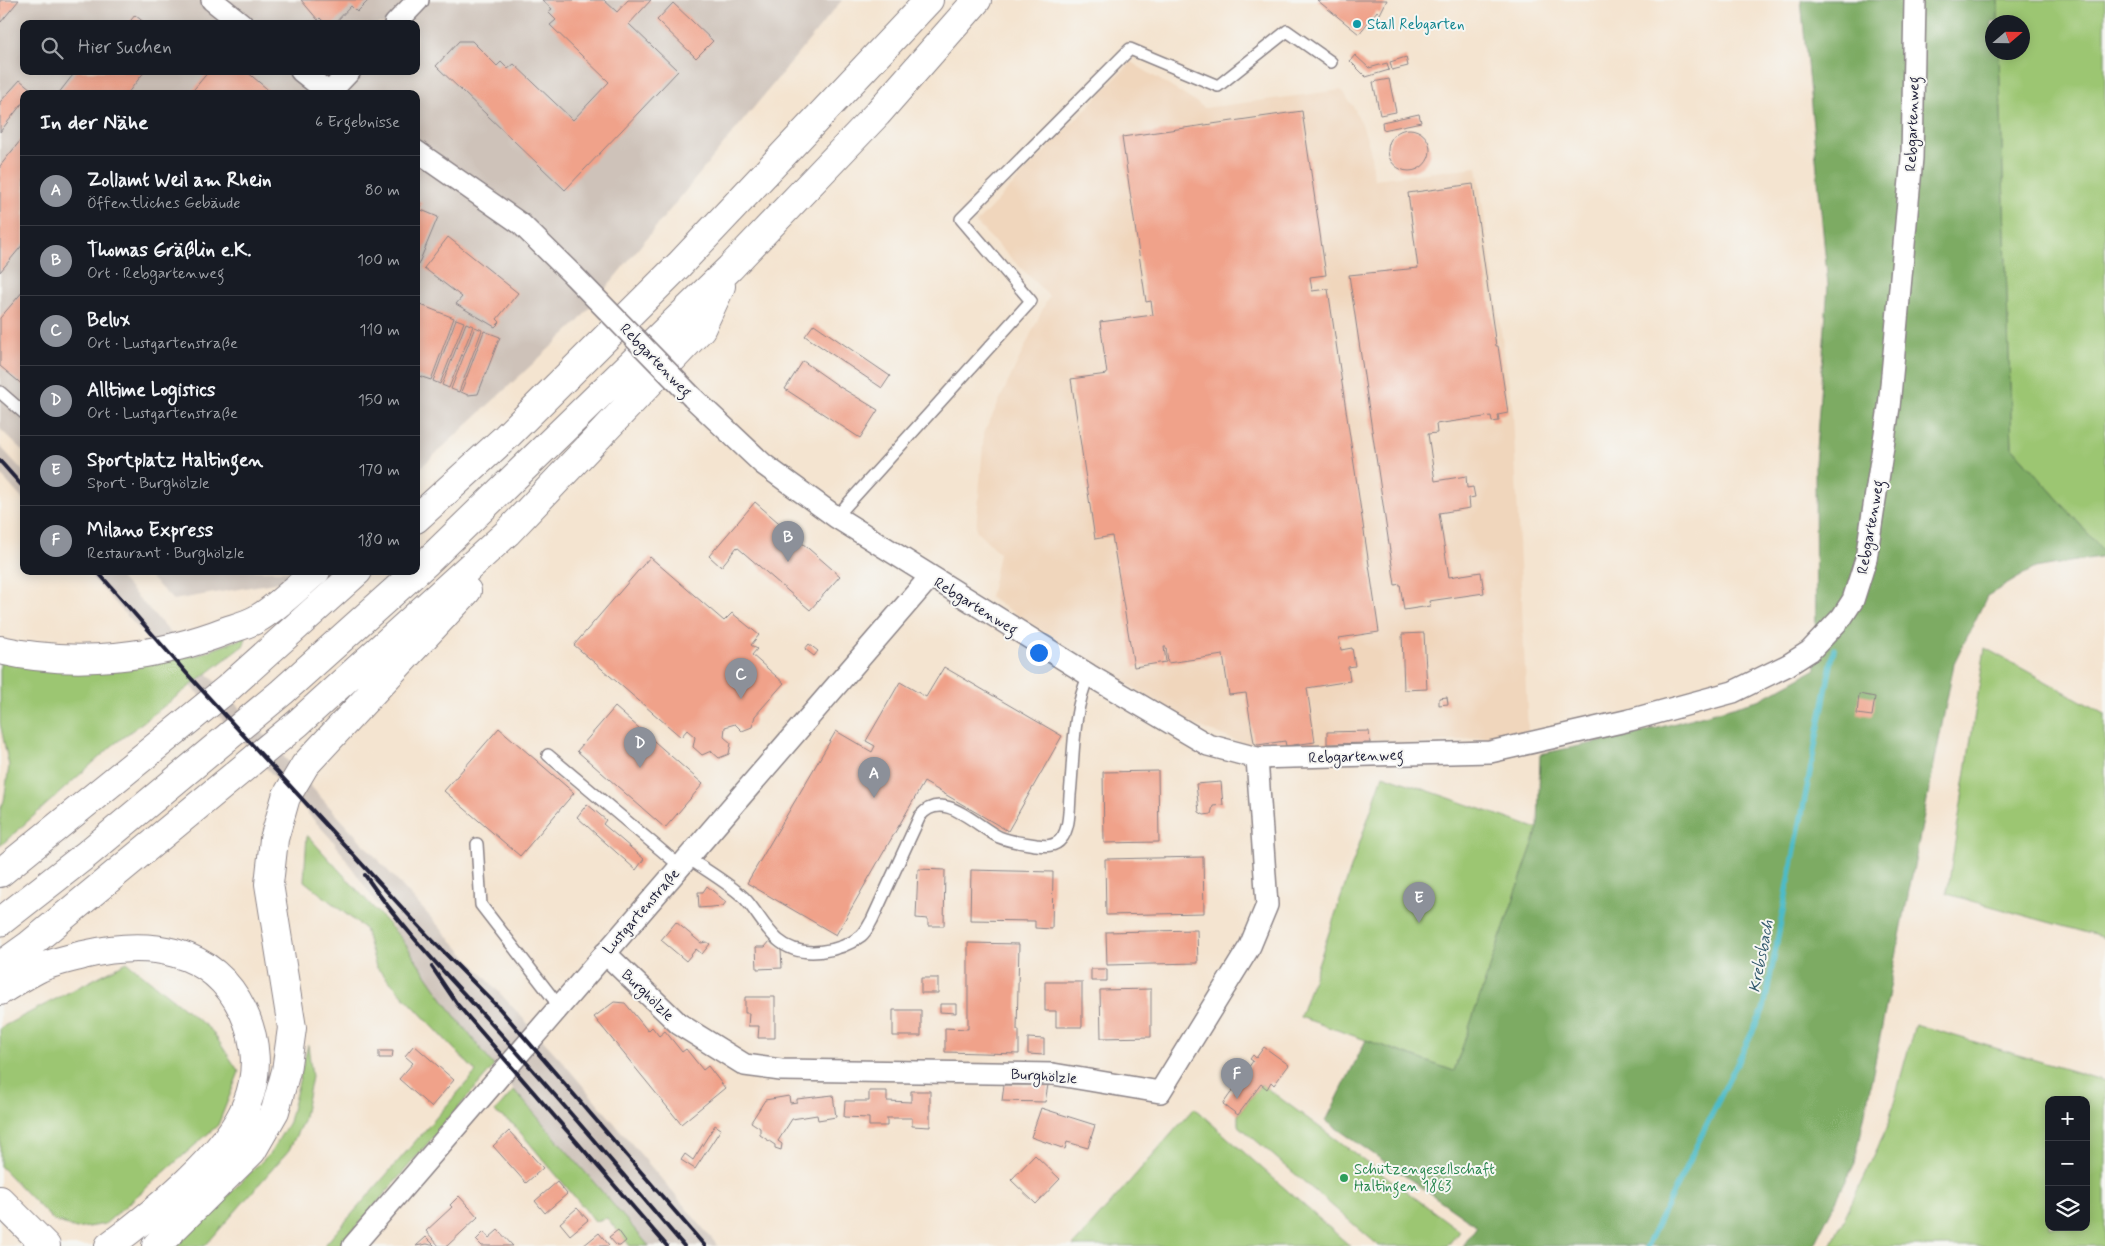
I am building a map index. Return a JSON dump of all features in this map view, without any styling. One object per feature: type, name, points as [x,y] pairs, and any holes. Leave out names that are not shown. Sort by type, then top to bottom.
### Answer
[{"type":"main road","points":[[420,515],[453,486],[679,265],[929,0]]},
{"type":"main road","points":[[420,568],[730,268],[877,114],[976,0]]},
{"type":"main road","points":[[0,966],[44,933],[298,723],[507,533],[700,329],[730,268]]},
{"type":"main road","points":[[420,498],[453,486]]},
{"type":"main road","points":[[156,1246],[252,1151],[275,1112],[286,1071],[292,1028],[269,884],[274,838],[286,797],[305,765],[497,559],[507,533]]},
{"type":"main road","points":[[0,650],[56,658],[96,658],[141,654],[183,645],[257,619],[311,575]]},
{"type":"main road","points":[[0,873],[227,689],[354,575]]},
{"type":"main road","points":[[0,922],[87,854],[282,692],[413,575]]},
{"type":"main road","points":[[0,991],[40,968],[93,953],[116,948],[142,947],[168,950],[196,961],[214,974],[230,989],[248,1022],[255,1062],[253,1083],[247,1104],[237,1124],[223,1144],[193,1174],[156,1208],[109,1246]]},
{"type":"main road","points":[[0,1200],[46,1246]]},
{"type":"street","points":[[212,0],[237,20]]},
{"type":"street","points":[[399,20],[418,0]]},
{"type":"street","name":"Rebgartenweg","points":[[420,154],[521,224],[693,398],[763,464],[836,517],[930,577],[1089,675],[1208,745],[1257,758],[1490,752],[1630,720],[1733,692],[1788,665],[1810,651],[1839,621],[1853,600],[1866,560],[1889,407],[1912,158],[1915,0]]},
{"type":"street","points":[[306,75],[325,90]]},
{"type":"street","points":[[332,90],[346,75]]},
{"type":"street","name":"Lustgartenstraße","points":[[353,1246],[930,577]]},
{"type":"street","name":"Burghölzle","points":[[605,953],[679,1024],[745,1065],[781,1070],[1053,1074],[1160,1092],[1250,946],[1267,905],[1257,758]]},
{"type":"lane","points":[[836,517],[1031,301],[961,219],[1130,49],[1218,86],[1286,31],[1331,62]]},
{"type":"lane","points":[[0,392],[20,410]]},
{"type":"lane","points":[[548,755],[684,862],[746,900],[760,922],[780,942],[799,949],[823,952],[844,945],[863,935],[872,920],[920,816],[926,808],[934,805],[944,806],[959,812],[998,837],[1014,842],[1044,846],[1053,845],[1061,840],[1067,820],[1079,702],[1089,675]]},
{"type":"lane","points":[[477,844],[481,904],[559,1006]]},
{"type":"shaded area","points":[[0,0],[842,0],[578,322],[420,468],[420,90],[20,90],[20,448],[0,429]]},
{"type":"shaded area","points":[[1131,62],[1205,108],[1341,90],[1353,106],[1362,124],[1370,149],[1374,179],[1477,167],[1513,413],[1528,733],[1400,746],[1257,749],[1190,723],[990,598],[999,553],[976,530],[984,433],[1049,296],[976,223]]},
{"type":"shaded area","points":[[0,446],[20,468],[20,496],[0,474]]},
{"type":"shaded area","points":[[90,575],[118,575],[561,1060],[718,1246],[649,1246],[514,1090],[454,1015],[334,842]]},
{"type":"shaded area","points":[[148,575],[289,575],[280,582],[173,600]]},
{"type":"green space","points":[[1801,0],[1998,0],[1998,15],[1985,15],[1985,60],[1999,60],[2012,447],[2105,553],[2105,556],[2035,568],[1987,596],[1954,664],[1855,1163],[1813,1246],[1463,1246],[1477,1226],[1326,1121],[1366,1040],[1454,1071],[1538,829],[1540,754],[1633,735],[1761,699],[1816,669],[1815,464],[1828,285]]},
{"type":"green space","points":[[1998,0],[2105,0],[2105,553],[2012,447],[1999,60],[2030,60],[2030,15],[1998,15]]},
{"type":"green space","points":[[246,637],[244,645],[113,745],[0,846],[0,810],[4,801],[9,766],[0,723],[0,657],[117,665],[198,655]]},
{"type":"green space","points":[[1985,648],[2105,714],[2105,938],[1947,894]]},
{"type":"green space","points":[[1383,775],[1538,829],[1454,1071],[1300,1017]]},
{"type":"green space","points":[[307,835],[401,938],[454,1015],[494,1066],[340,1246],[324,1246],[476,1072],[376,967],[365,929],[304,881]]},
{"type":"green space","points":[[127,962],[212,1031],[239,1072],[218,1125],[105,1224],[76,1229],[53,1220],[0,1166],[0,1028]]},
{"type":"green space","points":[[1915,1024],[2105,1081],[2105,1246],[1831,1246],[1887,1128]]},
{"type":"green space","points":[[308,1045],[312,1077],[303,1121],[289,1150],[205,1246],[177,1246],[271,1152],[289,1122]]},
{"type":"green space","name":"Schützengesellschaft Haltingen 1863","points":[[1261,1084],[1460,1231],[1447,1246],[1379,1246],[1238,1125],[1238,1115]]},
{"type":"green space","points":[[514,1090],[649,1246],[630,1246],[607,1218],[595,1221],[514,1125],[495,1112]]},
{"type":"green space","points":[[1194,1108],[1350,1246],[1073,1246]]},
{"type":"building","points":[[0,0],[19,0],[1,22],[0,21]]},
{"type":"building","points":[[301,0],[369,0],[357,12],[351,6],[338,20],[322,20],[320,18],[318,20]]},
{"type":"building","points":[[542,0],[604,0],[617,12],[628,0],[651,0],[629,24],[678,71],[565,190],[436,66],[459,41],[472,41],[497,66],[501,62],[508,69],[514,64],[573,120],[609,82],[550,25],[556,20],[548,12],[552,9]]},
{"type":"building","name":"Stall Rebgarten","points":[[1317,0],[1387,0],[1380,14],[1377,11],[1359,34]]},
{"type":"building","points":[[673,3],[713,41],[696,58],[657,20]]},
{"type":"building","points":[[135,15],[141,20],[131,20]]},
{"type":"building","points":[[1355,55],[1369,68],[1387,63],[1389,70],[1366,77],[1350,61]]},
{"type":"building","points":[[1406,57],[1408,66],[1392,70],[1390,62]]},
{"type":"building","points":[[73,75],[142,75],[130,90],[61,90]]},
{"type":"building","points":[[206,75],[251,75],[268,90],[193,90]]},
{"type":"building","points":[[1389,79],[1396,112],[1380,115],[1373,82]]},
{"type":"building","points":[[20,80],[32,90],[20,90],[20,106],[0,132],[0,102]]},
{"type":"building","points":[[1302,111],[1326,275],[1310,277],[1312,291],[1328,289],[1379,632],[1339,638],[1341,650],[1352,648],[1355,666],[1348,667],[1350,681],[1307,688],[1315,742],[1286,746],[1285,741],[1258,745],[1254,743],[1246,693],[1229,695],[1223,655],[1168,663],[1166,647],[1164,647],[1166,662],[1134,667],[1112,536],[1095,539],[1071,379],[1107,374],[1100,322],[1153,315],[1151,301],[1146,302],[1122,137]]},
{"type":"building","points":[[1419,114],[1421,122],[1383,130],[1382,122]]},
{"type":"building","points":[[1405,129],[1413,129],[1424,135],[1430,150],[1424,165],[1413,171],[1405,171],[1394,165],[1388,154],[1388,146],[1394,135]]},
{"type":"building","points":[[20,141],[20,248],[0,272],[0,166]]},
{"type":"building","points":[[1473,184],[1496,346],[1498,346],[1508,413],[1498,415],[1499,421],[1492,422],[1491,416],[1436,424],[1437,433],[1428,434],[1435,481],[1466,476],[1467,488],[1473,487],[1475,497],[1469,498],[1470,508],[1439,513],[1449,577],[1481,572],[1484,593],[1429,601],[1430,606],[1404,610],[1400,584],[1395,585],[1349,275],[1418,268],[1408,193]]},
{"type":"building","points":[[420,209],[438,217],[420,260]]},
{"type":"building","points":[[448,237],[518,293],[497,319],[500,322],[495,327],[456,304],[462,297],[424,268]]},
{"type":"building","points":[[20,295],[20,383],[0,366],[0,318]]},
{"type":"building","points":[[420,305],[454,318],[431,380],[420,376]]},
{"type":"building","points":[[456,319],[464,322],[440,384],[433,381]]},
{"type":"building","points":[[466,323],[473,326],[449,388],[442,385]]},
{"type":"building","points":[[814,324],[890,376],[882,388],[805,336]]},
{"type":"building","points":[[475,327],[482,330],[459,392],[451,389]]},
{"type":"building","points":[[484,331],[500,337],[478,394],[468,395],[461,392]]},
{"type":"building","points":[[803,361],[840,387],[878,410],[860,438],[785,389]]},
{"type":"building","points":[[755,502],[840,576],[810,610],[737,547],[721,567],[709,556]]},
{"type":"building","points":[[650,557],[724,621],[732,613],[759,635],[751,645],[757,649],[752,655],[784,683],[755,716],[752,727],[742,731],[735,724],[725,727],[724,737],[731,743],[729,754],[719,758],[711,751],[702,755],[693,747],[695,737],[687,730],[681,737],[574,645]]},
{"type":"building","points":[[1424,633],[1427,689],[1404,690],[1402,634]]},
{"type":"building","points":[[809,644],[818,651],[814,656],[805,649]]},
{"type":"building","points":[[944,667],[1062,736],[1008,831],[924,782],[836,935],[747,883],[836,731],[872,752],[875,746],[866,741],[900,682],[926,697]]},
{"type":"building","points":[[1859,694],[1875,697],[1872,716],[1857,714]]},
{"type":"building","points":[[1447,697],[1448,704],[1439,705],[1439,698]]},
{"type":"building","points":[[615,707],[703,784],[665,828],[577,751]]},
{"type":"building","points":[[499,728],[574,793],[520,856],[444,791]]},
{"type":"building","points":[[1369,731],[1370,743],[1327,744],[1327,732]]},
{"type":"building","points":[[1158,771],[1159,842],[1104,843],[1103,772]]},
{"type":"building","points":[[1221,782],[1223,805],[1213,806],[1211,814],[1204,815],[1199,812],[1196,784]]},
{"type":"building","points":[[587,804],[606,820],[603,824],[644,859],[636,870],[577,817]]},
{"type":"building","points":[[1203,857],[1204,913],[1106,915],[1105,859]]},
{"type":"building","points":[[918,869],[945,870],[944,926],[928,926],[928,919],[916,918]]},
{"type":"building","points":[[971,870],[1053,872],[1052,929],[1035,928],[1035,921],[970,920]]},
{"type":"building","points":[[707,886],[726,902],[723,906],[699,908],[698,892],[703,892]]},
{"type":"building","points":[[676,922],[701,943],[707,942],[710,944],[702,954],[696,949],[686,961],[661,940]]},
{"type":"building","points":[[1197,930],[1198,963],[1107,965],[1106,932]]},
{"type":"building","points":[[770,941],[781,950],[782,968],[757,969],[756,947],[765,947]]},
{"type":"building","points":[[968,943],[1019,944],[1017,1030],[1019,1030],[1019,1054],[945,1052],[945,1028],[968,1029]]},
{"type":"building","points":[[1091,969],[1107,969],[1107,981],[1091,981]]},
{"type":"building","points":[[921,978],[938,978],[938,993],[921,993]]},
{"type":"building","points":[[1045,982],[1082,982],[1082,1027],[1056,1027],[1056,1011],[1045,1011]]},
{"type":"building","points":[[1151,989],[1151,1037],[1101,1038],[1100,990]]},
{"type":"building","points":[[745,997],[775,997],[775,1038],[758,1038],[759,1026],[748,1026],[749,1013],[745,1013]]},
{"type":"building","points":[[614,1002],[625,1003],[648,1031],[652,1027],[659,1036],[665,1031],[682,1052],[686,1049],[703,1070],[708,1066],[725,1088],[681,1124],[594,1017]]},
{"type":"building","points":[[940,1004],[956,1004],[956,1013],[940,1012]]},
{"type":"building","points":[[893,1010],[921,1010],[921,1036],[893,1036]]},
{"type":"building","points":[[1028,1038],[1044,1039],[1044,1055],[1028,1054]]},
{"type":"building","points":[[414,1045],[454,1080],[431,1107],[399,1079],[413,1063],[405,1056]]},
{"type":"building","points":[[1264,1047],[1289,1065],[1274,1085],[1271,1082],[1267,1089],[1261,1084],[1238,1115],[1223,1104],[1253,1061],[1250,1059],[1253,1055],[1256,1058]]},
{"type":"building","points":[[379,1051],[393,1051],[392,1058],[379,1058]]},
{"type":"building","points":[[1004,1085],[1048,1085],[1045,1102],[1002,1101]]},
{"type":"building","points":[[869,1091],[887,1091],[887,1101],[911,1102],[911,1091],[930,1091],[930,1127],[912,1126],[912,1118],[887,1118],[887,1126],[869,1126],[869,1118],[844,1117],[845,1101],[869,1101]]},
{"type":"building","points":[[833,1095],[836,1117],[818,1120],[817,1115],[792,1119],[778,1141],[782,1144],[781,1150],[775,1148],[775,1145],[760,1135],[760,1128],[751,1122],[765,1100],[789,1096],[790,1103],[797,1102],[797,1099]]},
{"type":"building","points":[[1041,1108],[1095,1125],[1088,1148],[1067,1142],[1065,1149],[1031,1137]]},
{"type":"building","points":[[715,1125],[721,1129],[695,1169],[681,1160],[685,1154],[693,1160]]},
{"type":"building","points":[[509,1131],[543,1168],[526,1183],[493,1146]]},
{"type":"building","points":[[1035,1155],[1060,1179],[1036,1204],[1011,1180]]},
{"type":"building","points":[[557,1182],[567,1194],[545,1213],[535,1201]]},
{"type":"building","points":[[459,1196],[478,1217],[447,1246],[439,1246],[426,1231],[452,1207],[450,1205]]},
{"type":"building","points":[[577,1208],[588,1220],[570,1235],[560,1223]]},
{"type":"building","points":[[498,1230],[513,1246],[482,1246],[476,1240],[484,1232],[489,1238]]},
{"type":"building","points":[[618,1230],[626,1241],[620,1246],[617,1246],[609,1237]]},
{"type":"building","points":[[599,1233],[608,1246],[583,1246]]},
{"type":"building","points":[[426,1237],[435,1246],[427,1244],[416,1246]]},
{"type":"waterway","name":"Krebsbach","points":[[1647,1246],[1764,1008],[1834,649]]},
{"type":"railway","points":[[0,461],[20,484]]},
{"type":"railway","points":[[101,575],[189,676],[429,937],[499,1008],[705,1246]]},
{"type":"railway","points":[[365,875],[398,919],[434,961],[553,1093],[684,1246]]},
{"type":"railway","points":[[432,967],[457,1004],[667,1246]]},
{"type":"place","name":"Stall Rebgarten","points":[[1357,24]]},
{"type":"place","name":"Thomas Gräßlin e.K.","points":[[788,562]]},
{"type":"place","name":"Belux","points":[[741,699]]},
{"type":"place","name":"Alltime Logistics","points":[[640,768]]},
{"type":"place","name":"Zollamt Weil am Rhein","points":[[874,798]]},
{"type":"place","name":"Sportplatz Haltingen","points":[[1419,923]]},
{"type":"place","name":"Milano Express","points":[[1237,1099]]},
{"type":"place","name":"Schützengesellschaft Haltingen 1863","points":[[1344,1178]]}]
